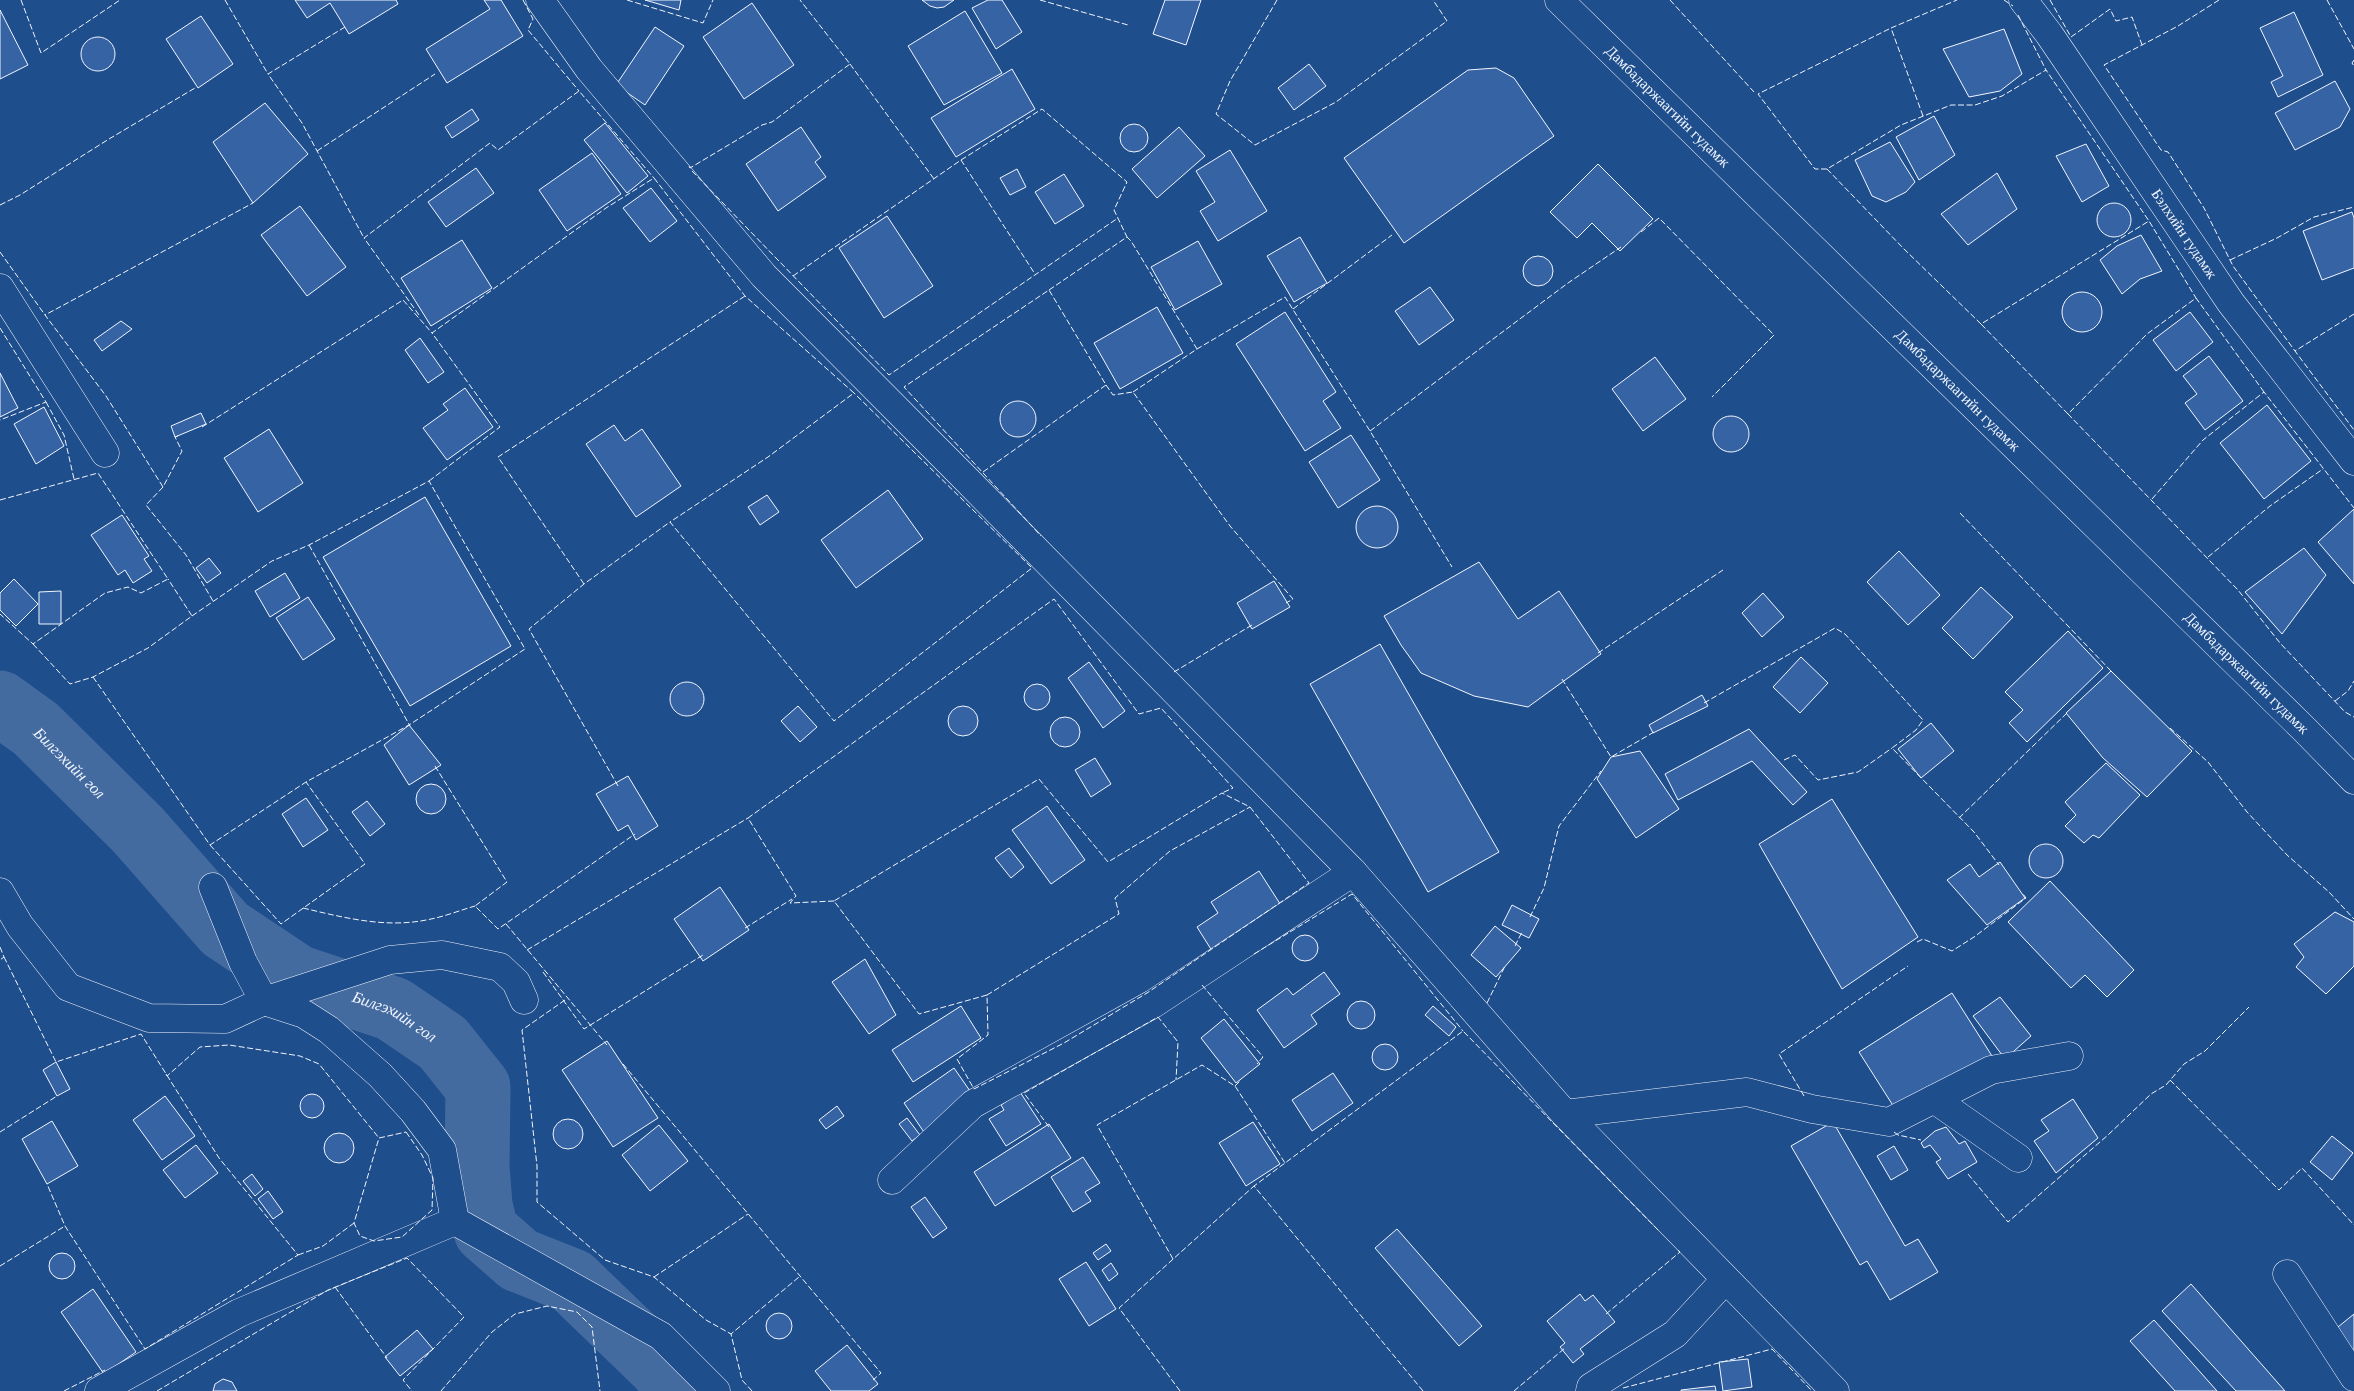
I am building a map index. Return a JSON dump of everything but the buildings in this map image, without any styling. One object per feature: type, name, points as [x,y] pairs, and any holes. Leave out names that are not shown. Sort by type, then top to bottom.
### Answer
[{"type":"street","points":[[540,0],[589,69],[764,276],[1353,872],[1565,1114],[1835,1391]]},
{"type":"street","name":"Дамбадаржаагийн гудамж","points":[[1558,0],[2296,721],[2354,780]]},
{"type":"street","name":"Бэлхийн гудамж","points":[[2023,0],[2054,42],[2231,303],[2354,461]]},
{"type":"street","points":[[0,288],[105,453]]},
{"type":"street","points":[[892,1180],[974,1104],[1153,1004],[1353,872]]},
{"type":"street","points":[[213,887],[243,962],[264,1001],[304,1014],[328,1030],[380,1074],[414,1110],[442,1150],[455,1221]]},
{"type":"street","points":[[0,892],[20,926],[68,987],[149,1018],[225,1019],[264,1001],[390,960],[442,954],[500,967],[516,982],[524,1000]]},
{"type":"street","points":[[1565,1114],[1747,1092],[1812,1109],[1889,1122],[1991,1070],[2069,1056]]},
{"type":"street","points":[[1934,1099],[2018,1158]]},
{"type":"street","points":[[99,1391],[239,1313],[455,1221]]},
{"type":"street","points":[[455,1221],[661,1336],[716,1391]]},
{"type":"street","points":[[2287,1274],[2354,1377]]},
{"type":"street","points":[[1591,1390],[1675,1334],[1726,1280]]},
{"type":"waterway","name":"Билгэхийн гол","points":[[0,703],[36,729],[138,830],[225,929],[297,977],[393,1009],[443,1043],[478,1087],[477,1167],[480,1205],[486,1231],[519,1260],[572,1281],[658,1364],[682,1391]]},
{"type":"fence","points":[[21,0],[41,53],[120,0]]},
{"type":"fence","points":[[225,0],[268,74]]},
{"type":"fence","points":[[523,0],[533,19],[528,30],[579,91]]},
{"type":"fence","points":[[627,0],[703,23],[713,0]]},
{"type":"fence","points":[[689,166],[690,168],[762,125],[772,122],[850,64],[800,0]]},
{"type":"fence","points":[[1040,0],[1128,25]]},
{"type":"fence","points":[[1277,0],[1230,81],[1216,114],[1255,145],[1336,102],[1447,21],[1433,0]]},
{"type":"fence","points":[[1670,0],[1754,92]]},
{"type":"fence","points":[[1923,116],[1891,28],[1957,0]]},
{"type":"fence","points":[[2004,0],[2013,6]]},
{"type":"fence","points":[[2050,0],[2071,37],[2110,9],[2116,21],[2132,17],[2142,45]]},
{"type":"fence","points":[[2219,0],[2178,26],[2104,65],[2161,150],[2168,152],[2204,208],[2233,266],[2295,351]]},
{"type":"fence","points":[[2327,0],[2354,49]]},
{"type":"fence","points":[[2018,15],[2046,70]]},
{"type":"fence","points":[[345,27],[268,74],[302,123],[364,238]]},
{"type":"fence","points":[[1827,169],[1815,169],[1758,94],[1891,28]]},
{"type":"fence","points":[[2354,60],[2352,63],[2354,66]]},
{"type":"fence","points":[[850,64],[934,179]]},
{"type":"fence","points":[[1981,324],[1904,249],[1827,169],[1901,125],[1951,105],[1975,105],[2002,96],[2046,70],[2149,221]]},
{"type":"fence","points":[[317,151],[435,74]]},
{"type":"fence","points":[[0,205],[20,195],[195,88]]},
{"type":"fence","points":[[419,315],[364,238],[490,143],[498,150],[579,91],[654,178]]},
{"type":"fence","points":[[961,160],[1042,109],[1127,182],[1114,210],[1127,237]]},
{"type":"fence","points":[[793,276],[961,160],[1035,274]]},
{"type":"fence","points":[[692,171],[889,375],[1118,218]]},
{"type":"fence","points":[[429,481],[500,427],[432,333],[606,208],[654,178],[745,296],[854,393],[768,457],[670,522]]},
{"type":"fence","points":[[163,487],[106,396],[45,315],[253,203]]},
{"type":"fence","points":[[2230,260],[2277,238],[2314,217],[2354,207]]},
{"type":"fence","points":[[1641,232],[1659,218],[1774,335],[1712,397]]},
{"type":"fence","points":[[2068,414],[1981,324],[2149,221],[2196,298]]},
{"type":"fence","points":[[1293,309],[1392,235]]},
{"type":"fence","points":[[1049,290],[1127,237],[1197,349]]},
{"type":"fence","points":[[1370,431],[1568,283],[1621,247]]},
{"type":"fence","points":[[0,252],[45,315]]},
{"type":"fence","points":[[983,472],[1106,385],[1049,290],[904,387],[1041,536]]},
{"type":"fence","points":[[584,584],[498,457],[745,296]]},
{"type":"fence","points":[[1133,392],[1197,349],[1285,297],[1370,431],[1452,567]]},
{"type":"fence","points":[[2264,392],[2196,298],[2147,334],[2068,414],[2238,590],[2280,643],[2345,712],[2354,717]]},
{"type":"fence","points":[[202,427],[403,300],[432,333]]},
{"type":"fence","points":[[2354,314],[2295,351],[2354,430]]},
{"type":"fence","points":[[0,328],[46,402],[0,420]]},
{"type":"fence","points":[[1106,385],[1113,395],[1133,392],[1230,526],[1293,599],[1286,603]]},
{"type":"fence","points":[[2152,499],[2203,440],[2264,392],[2354,508]]},
{"type":"fence","points":[[618,786],[529,629],[584,584],[670,522],[834,721],[1032,568],[854,393]]},
{"type":"fence","points":[[46,402],[64,435],[74,479]]},
{"type":"fence","points":[[178,436],[175,437],[182,451],[163,487],[146,505],[186,555],[213,601]]},
{"type":"fence","points":[[2208,557],[2270,506],[2323,469]]},
{"type":"fence","points":[[0,500],[98,473],[168,579],[141,593],[128,587],[105,593],[33,644],[0,614]]},
{"type":"fence","points":[[93,677],[210,845],[306,782],[409,725],[525,649],[429,481],[309,545],[272,561],[192,616]]},
{"type":"fence","points":[[1960,513],[2111,671],[2109,672]]},
{"type":"fence","points":[[309,545],[410,726]]},
{"type":"fence","points":[[1598,653],[1723,570]]},
{"type":"fence","points":[[33,644],[70,684],[93,677],[148,648],[192,616],[168,579]]},
{"type":"fence","points":[[834,901],[790,903],[796,896],[748,818],[1054,599],[1139,714],[1161,708],[1233,788],[1222,793]]},
{"type":"fence","points":[[1174,672],[1252,625]]},
{"type":"fence","points":[[1704,703],[1835,628],[1845,634],[1923,720],[1916,730],[1892,748],[1974,832],[1999,865]]},
{"type":"fence","points":[[1562,679],[1611,757],[1654,732]]},
{"type":"fence","points":[[2335,701],[2348,691],[2354,681]]},
{"type":"fence","points":[[1959,818],[2068,712]]},
{"type":"fence","points":[[2170,728],[2208,762],[2247,812],[2287,855],[2329,892],[2354,919]]},
{"type":"fence","points":[[1784,760],[1795,755],[1818,780],[1858,772],[1892,748]]},
{"type":"fence","points":[[435,766],[507,882],[475,906],[498,929],[635,834]]},
{"type":"fence","points":[[1530,917],[1544,888],[1559,826],[1601,771]]},
{"type":"fence","points":[[987,995],[919,1014],[834,901],[1039,779],[1108,862],[1222,793],[1250,807]]},
{"type":"fence","points":[[210,845],[281,924],[365,864],[306,782]]},
{"type":"fence","points":[[1250,807],[1309,883],[1147,993],[1064,1043],[974,1089],[957,1059],[988,1035],[987,995],[1119,914],[1115,898],[1170,851],[1250,807]]},
{"type":"fence","points":[[527,950],[748,818]]},
{"type":"fence","points":[[1254,954],[1352,894],[1463,1031]]},
{"type":"fence","points":[[1917,942],[1923,939],[1952,951],[2026,898],[2023,894]]},
{"type":"fence","points":[[745,928],[792,899]]},
{"type":"fence","points":[[303,908],[351,919],[399,923],[431,919],[475,906]]},
{"type":"fence","points":[[506,924],[607,1045]]},
{"type":"fence","points":[[1515,946],[1522,932]]},
{"type":"fence","points":[[0,947],[4,957],[0,960]]},
{"type":"fence","points":[[543,972],[584,1029],[703,955]]},
{"type":"fence","points":[[4,957],[56,1062],[141,1034],[219,1158],[298,1255],[145,1349],[65,1226],[47,1184]]},
{"type":"fence","points":[[1487,1003],[1505,966]]},
{"type":"fence","points":[[1804,1096],[1779,1054],[1908,966]]},
{"type":"fence","points":[[1202,985],[1263,1057],[1257,1064]]},
{"type":"fence","points":[[565,1000],[522,1030],[537,1166],[537,1202],[605,1260],[654,1277],[706,1320],[731,1334]]},
{"type":"fence","points":[[1968,1174],[2008,1222],[2108,1135],[2151,1094],[2166,1085],[2184,1064],[2205,1051],[2249,1007]]},
{"type":"fence","points":[[1049,1127],[1024,1093],[1158,1017],[1178,1042],[1176,1080]]},
{"type":"fence","points":[[1423,1391],[1254,1186],[1463,1031],[1658,1230]]},
{"type":"fence","points":[[166,1074],[167,1076],[200,1047],[229,1045],[300,1056],[319,1064],[379,1138]]},
{"type":"fence","points":[[623,1064],[881,1373],[873,1380]]},
{"type":"fence","points":[[1173,1259],[1097,1125],[1202,1065],[1235,1086],[1285,1163]]},
{"type":"fence","points":[[1235,1086],[1241,1080]]},
{"type":"fence","points":[[2170,1080],[2279,1190],[2302,1168],[2354,1225]]},
{"type":"fence","points":[[0,1132],[57,1096]]},
{"type":"fence","points":[[406,1132],[422,1155],[433,1178],[432,1210],[402,1237],[374,1241],[360,1236],[354,1223],[379,1138],[406,1132]]},
{"type":"fence","points":[[1894,1132],[1898,1135],[1921,1140]]},
{"type":"fence","points":[[1180,1391],[1119,1308],[1254,1186]]},
{"type":"fence","points":[[654,1277],[748,1214]]},
{"type":"fence","points":[[298,1255],[323,1246],[354,1223]]},
{"type":"fence","points":[[0,1266],[65,1226]]},
{"type":"fence","points":[[1606,1314],[1680,1252],[1678,1250]]},
{"type":"fence","points":[[157,1391],[328,1290],[407,1258],[464,1317],[403,1380],[412,1391]]},
{"type":"fence","points":[[752,1391],[742,1380],[731,1334],[799,1277]]},
{"type":"fence","points":[[335,1287],[387,1358]]},
{"type":"fence","points":[[441,1391],[492,1332],[515,1314],[547,1306],[577,1312],[592,1327],[600,1391]]},
{"type":"fence","points":[[1514,1391],[1565,1348]]},
{"type":"fence","points":[[1623,1388],[1772,1349],[1812,1391]]},
{"type":"fence","points":[[64,1391],[105,1370]]}]
